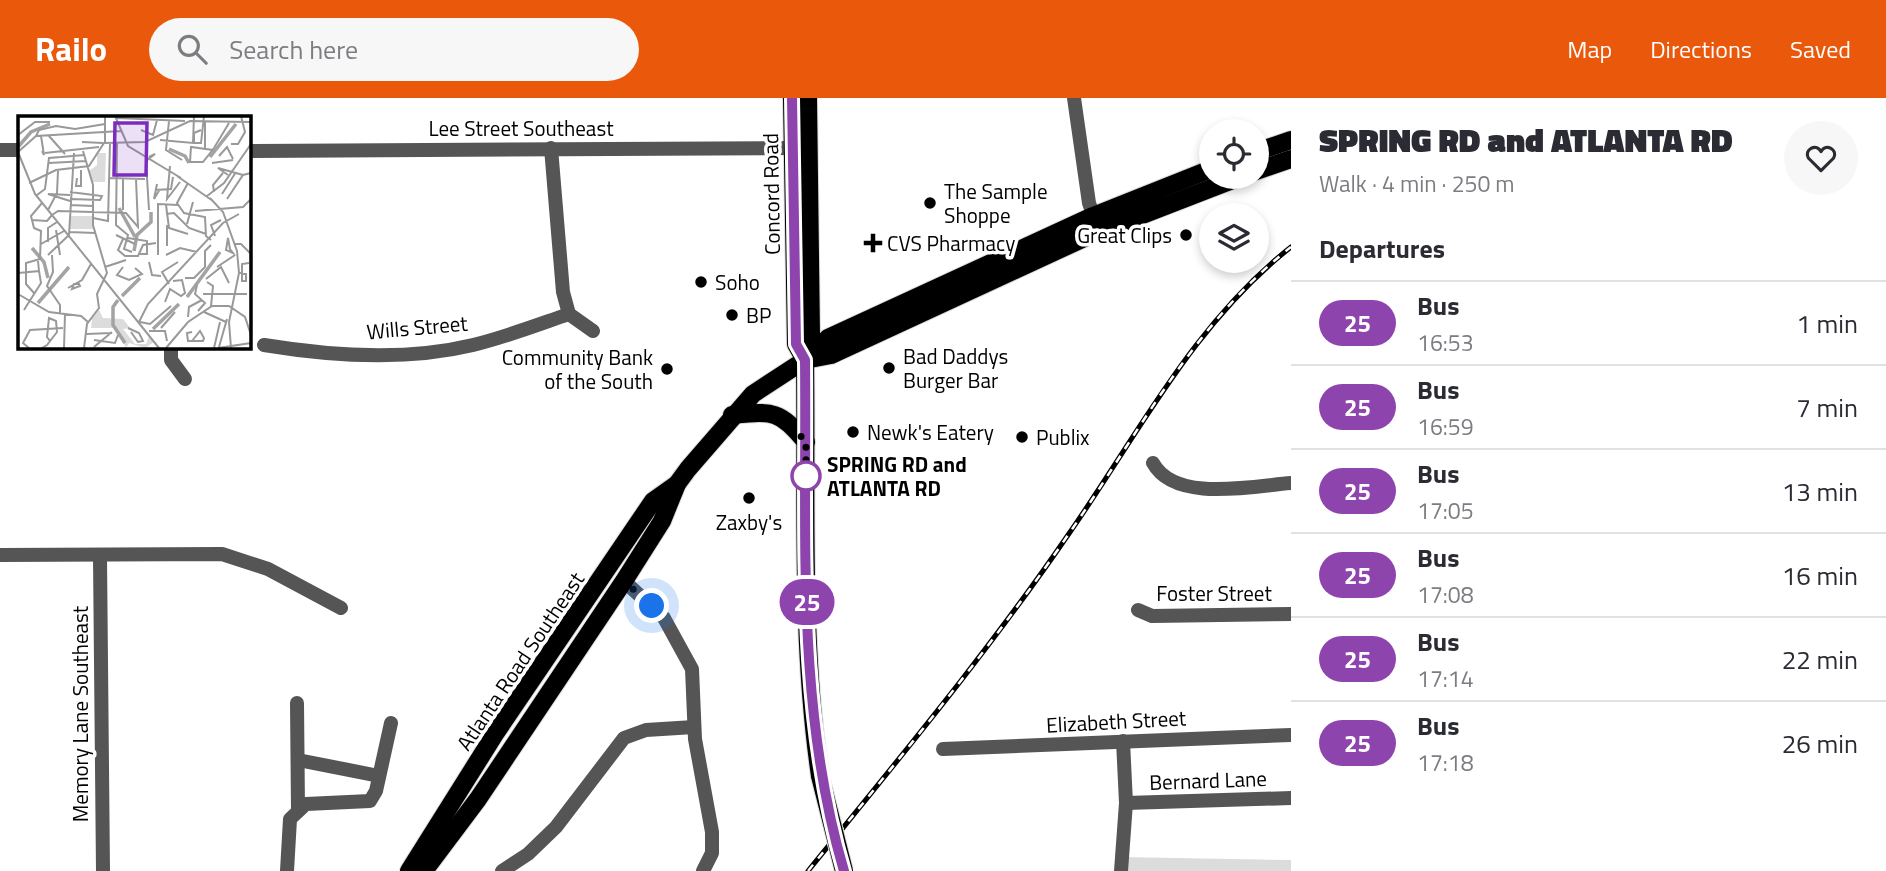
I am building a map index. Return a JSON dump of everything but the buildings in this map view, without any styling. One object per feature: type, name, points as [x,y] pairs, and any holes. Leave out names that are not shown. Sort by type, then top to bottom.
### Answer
[{"type":"main road","name":"Concord Road","points":[[792,98],[796,344],[805,360]]},
{"type":"main road","name":"Concord Road","points":[[805,360],[811,336],[808,98]]},
{"type":"main road","points":[[1269,148],[1291,140]]},
{"type":"main road","points":[[1269,167],[1291,159]]},
{"type":"main road","name":"Atlanta Road Southeast","points":[[805,360],[831,355],[1199,175]]},
{"type":"main road","name":"Atlanta Road Southeast","points":[[424,871],[478,799],[540,704],[624,590],[662,520],[677,484],[732,415],[770,380],[805,360],[828,338],[862,322],[1097,223],[1203,189]]},
{"type":"main road","points":[[810,307],[828,323],[838,325],[862,322]]},
{"type":"main road","points":[[805,360],[809,673],[820,776],[844,871]]},
{"type":"main road","points":[[732,415],[761,412],[785,418],[806,442]]},
{"type":"main road","name":"Atlanta Road Southeast","points":[[409,871],[495,734],[653,501],[677,484]]},
{"type":"main road","points":[[540,704],[535,702],[533,691],[552,663],[559,642]]},
{"type":"street","points":[[1074,98],[1097,223]]},
{"type":"street","points":[[551,148],[563,292],[569,314],[593,331]]},
{"type":"street","name":"Lee Street Southeast","points":[[250,151],[793,148]]},
{"type":"street","points":[[0,150],[18,150]]},
{"type":"street","name":"Wills Street","points":[[264,345],[325,353],[455,348],[530,328],[569,314]]},
{"type":"street","points":[[171,348],[171,360],[185,379]]},
{"type":"street","points":[[1153,463],[1159,473],[1172,482],[1191,489],[1291,483]]},
{"type":"street","points":[[0,555],[100,557],[222,554],[268,569],[341,608]]},
{"type":"street","name":"Memory Lane Southeast","points":[[100,557],[103,871]]},
{"type":"street","points":[[624,590],[664,618],[688,659],[695,691],[694,727],[712,832],[712,853],[703,871]]},
{"type":"street","name":"Foster Street","points":[[1138,610],[1152,615],[1291,614]]},
{"type":"street","points":[[297,704],[298,809]]},
{"type":"street","points":[[287,871],[290,819],[306,804],[369,801],[379,776],[391,723]]},
{"type":"street","points":[[502,871],[528,854],[556,827],[624,738],[646,730],[694,727]]},
{"type":"street","name":"Elizabeth Street","points":[[943,749],[1291,735]]},
{"type":"street","points":[[1121,871],[1126,803],[1123,741]]},
{"type":"street","points":[[298,760],[379,776]]},
{"type":"street","name":"Bernard Lane","points":[[1126,803],[1291,798]]},
{"type":"shaded area","points":[[1122,857],[1291,860],[1291,871],[1121,871]]},
{"type":"railway","points":[[808,871],[941,706],[1038,579],[1169,382],[1196,346],[1256,277],[1291,247]]},
{"type":"bus line","name":"25","points":[[792,98],[796,344],[805,360],[809,673],[820,776],[844,871]]},
{"type":"place","name":"The Sample Shoppe","points":[[930,203]]},
{"type":"place","name":"Great Clips","points":[[1186,235]]},
{"type":"place","name":"CVS Pharmacy","points":[[873,243]]},
{"type":"place","name":"Soho","points":[[701,282]]},
{"type":"place","name":"BP","points":[[732,315]]},
{"type":"place","name":"Bad Daddys Burger Bar","points":[[889,368]]},
{"type":"place","name":"Community Bank of the South","points":[[667,369]]},
{"type":"place","name":"Newk's Eatery","points":[[853,432]]},
{"type":"place","name":"Publix","points":[[1022,437]]},
{"type":"place","name":"SPRING RD and ATLANTA RD","points":[[806,476]]},
{"type":"place","name":"Zaxby's","points":[[749,498]]},
{"type":"route","points":[[652,606],[624,581],[662,520],[677,484],[732,415],[761,412],[785,418],[806,442],[806,476]]}]
